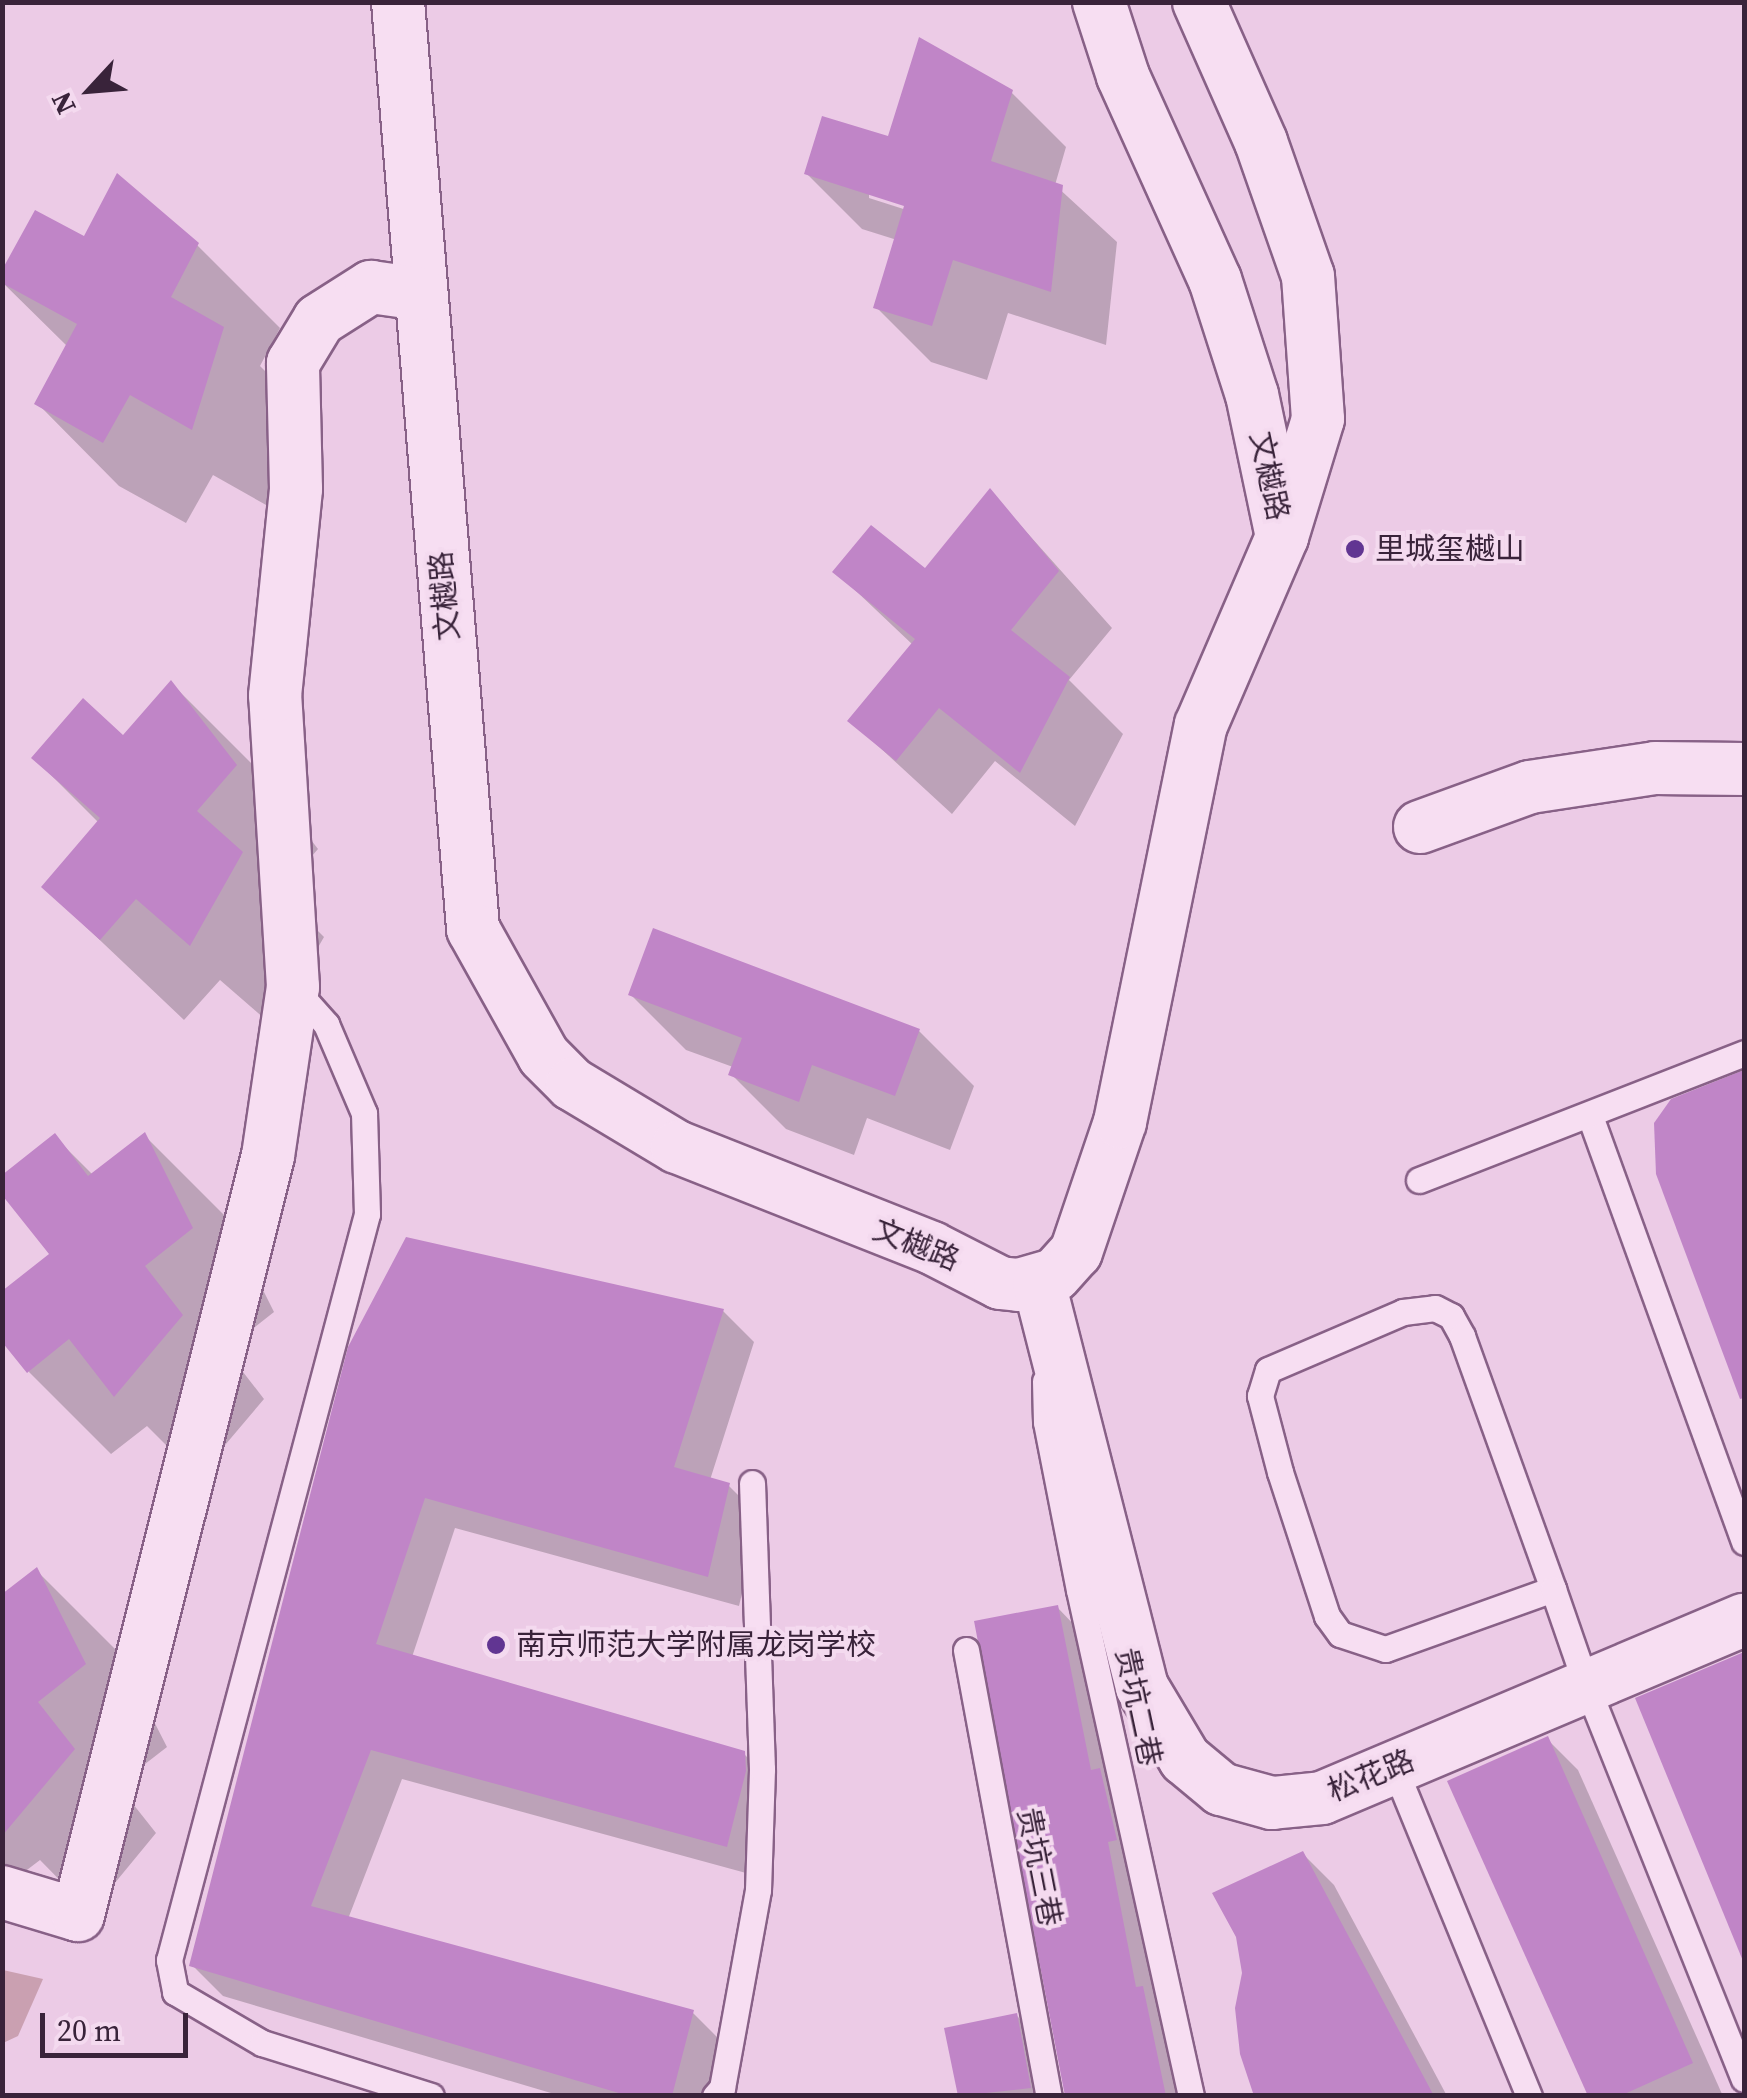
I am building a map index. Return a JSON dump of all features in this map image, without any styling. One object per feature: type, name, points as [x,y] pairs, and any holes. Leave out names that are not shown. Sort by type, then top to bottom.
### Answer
[{"type":"street","name":"文樾路","points":[[398,2],[473,928],[544,1056],[572,1084],[677,1147],[932,1248],[1045,1306],[1076,1252],[1114,1141],[1200,725],[1282,537],[1252,394],[1215,280],[1123,76],[1099,2]]},
{"type":"street","points":[[1198,2],[1261,142],[1308,276],[1318,419],[1282,537]]},
{"type":"street","points":[[2,1892],[78,1915],[268,1156],[293,987],[275,696],[296,489],[293,363],[319,320],[371,287],[421,294]]},
{"type":"street","points":[[1420,828],[1530,787],[1655,768],[1744,770]]},
{"type":"street","name":"松花路","points":[[1045,1306],[1142,1687],[1184,1759],[1220,1790],[1272,1802],[1322,1798],[1744,1620]]},
{"type":"lane","points":[[293,987],[326,1024],[364,1113],[367,1214],[169,1960],[175,1992],[262,2043],[431,2096]]},
{"type":"lane","points":[[1418,1180],[1744,1053]]},
{"type":"lane","points":[[1590,1116],[1744,1542]]},
{"type":"lane","name":"贵坑二巷","points":[[1045,1306],[1046,1422],[1190,2096]]},
{"type":"lane","points":[[1553,1589],[1385,1649],[1340,1634],[1327,1616],[1280,1472],[1260,1396],[1268,1370],[1403,1312],[1435,1308],[1450,1316],[1553,1589],[1588,1687],[1744,2079]]},
{"type":"lane","points":[[715,2096],[722,2088],[758,1890],[762,1769],[752,1483]]},
{"type":"lane","name":"贵坑三巷","points":[[966,1650],[1049,2096]]},
{"type":"lane","points":[[1394,1768],[1529,2096]]},
{"type":"shaded area","points":[[3,1970],[43,1979],[18,2036],[3,2043]]},
{"type":"building","points":[[919,37],[1013,90],[991,161],[1063,185],[1051,292],[953,260],[932,326],[873,308],[904,206],[804,174],[822,116],[888,136]]},
{"type":"building","points":[[117,173],[199,243],[171,297],[224,327],[192,430],[130,395],[103,443],[34,404],[77,324],[2,283],[2,270],[35,210],[84,236]]},
{"type":"building","points":[[990,488],[1059,571],[1011,630],[1070,677],[1020,773],[939,708],[896,761],[847,721],[915,639],[832,572],[871,525],[925,568]]},
{"type":"building","points":[[171,680],[237,765],[197,811],[243,852],[190,946],[136,899],[100,940],[41,887],[100,818],[31,758],[83,698],[123,735]]},
{"type":"building","points":[[653,928],[920,1029],[895,1096],[812,1065],[799,1102],[728,1075],[742,1038],[628,995]]},
{"type":"building","points":[[1744,1070],[1744,1398],[1740,1399],[1656,1174],[1654,1123],[1671,1099]]},
{"type":"building","points":[[145,1132],[193,1228],[145,1266],[183,1315],[114,1397],[69,1339],[27,1373],[2,1342],[2,1291],[49,1254],[2,1195],[2,1175],[55,1133],[88,1176]]},
{"type":"building","points":[[406,1237],[724,1309],[674,1467],[730,1483],[708,1577],[425,1498],[376,1644],[745,1751],[746,1771],[727,1847],[371,1750],[311,1906],[694,2010],[672,2096],[629,2096],[189,1966],[348,1347]]},
{"type":"building","points":[[37,1567],[86,1664],[38,1702],[75,1749],[2,1836],[2,1594]]},
{"type":"building","points":[[1058,1605],[1091,1770],[1100,1768],[1117,1840],[1108,1842],[1136,1987],[1143,1986],[1166,2096],[1065,2096],[974,1621]]},
{"type":"building","points":[[1744,1652],[1744,1960],[1743,1961],[1635,1698]]},
{"type":"building","points":[[1548,1736],[1693,2063],[1620,2096],[1588,2096],[1447,1781]]},
{"type":"building","points":[[1303,1851],[1434,2096],[1254,2096],[1240,2054],[1235,2008],[1242,1973],[1236,1937],[1212,1893]]},
{"type":"building","points":[[1017,2013],[1031,2088],[958,2096],[944,2028]]},
{"type":"place","name":"里城玺樾山","points":[[1355,549]]},
{"type":"place","name":"南京师范大学附属龙岗学校","points":[[496,1645]]}]
